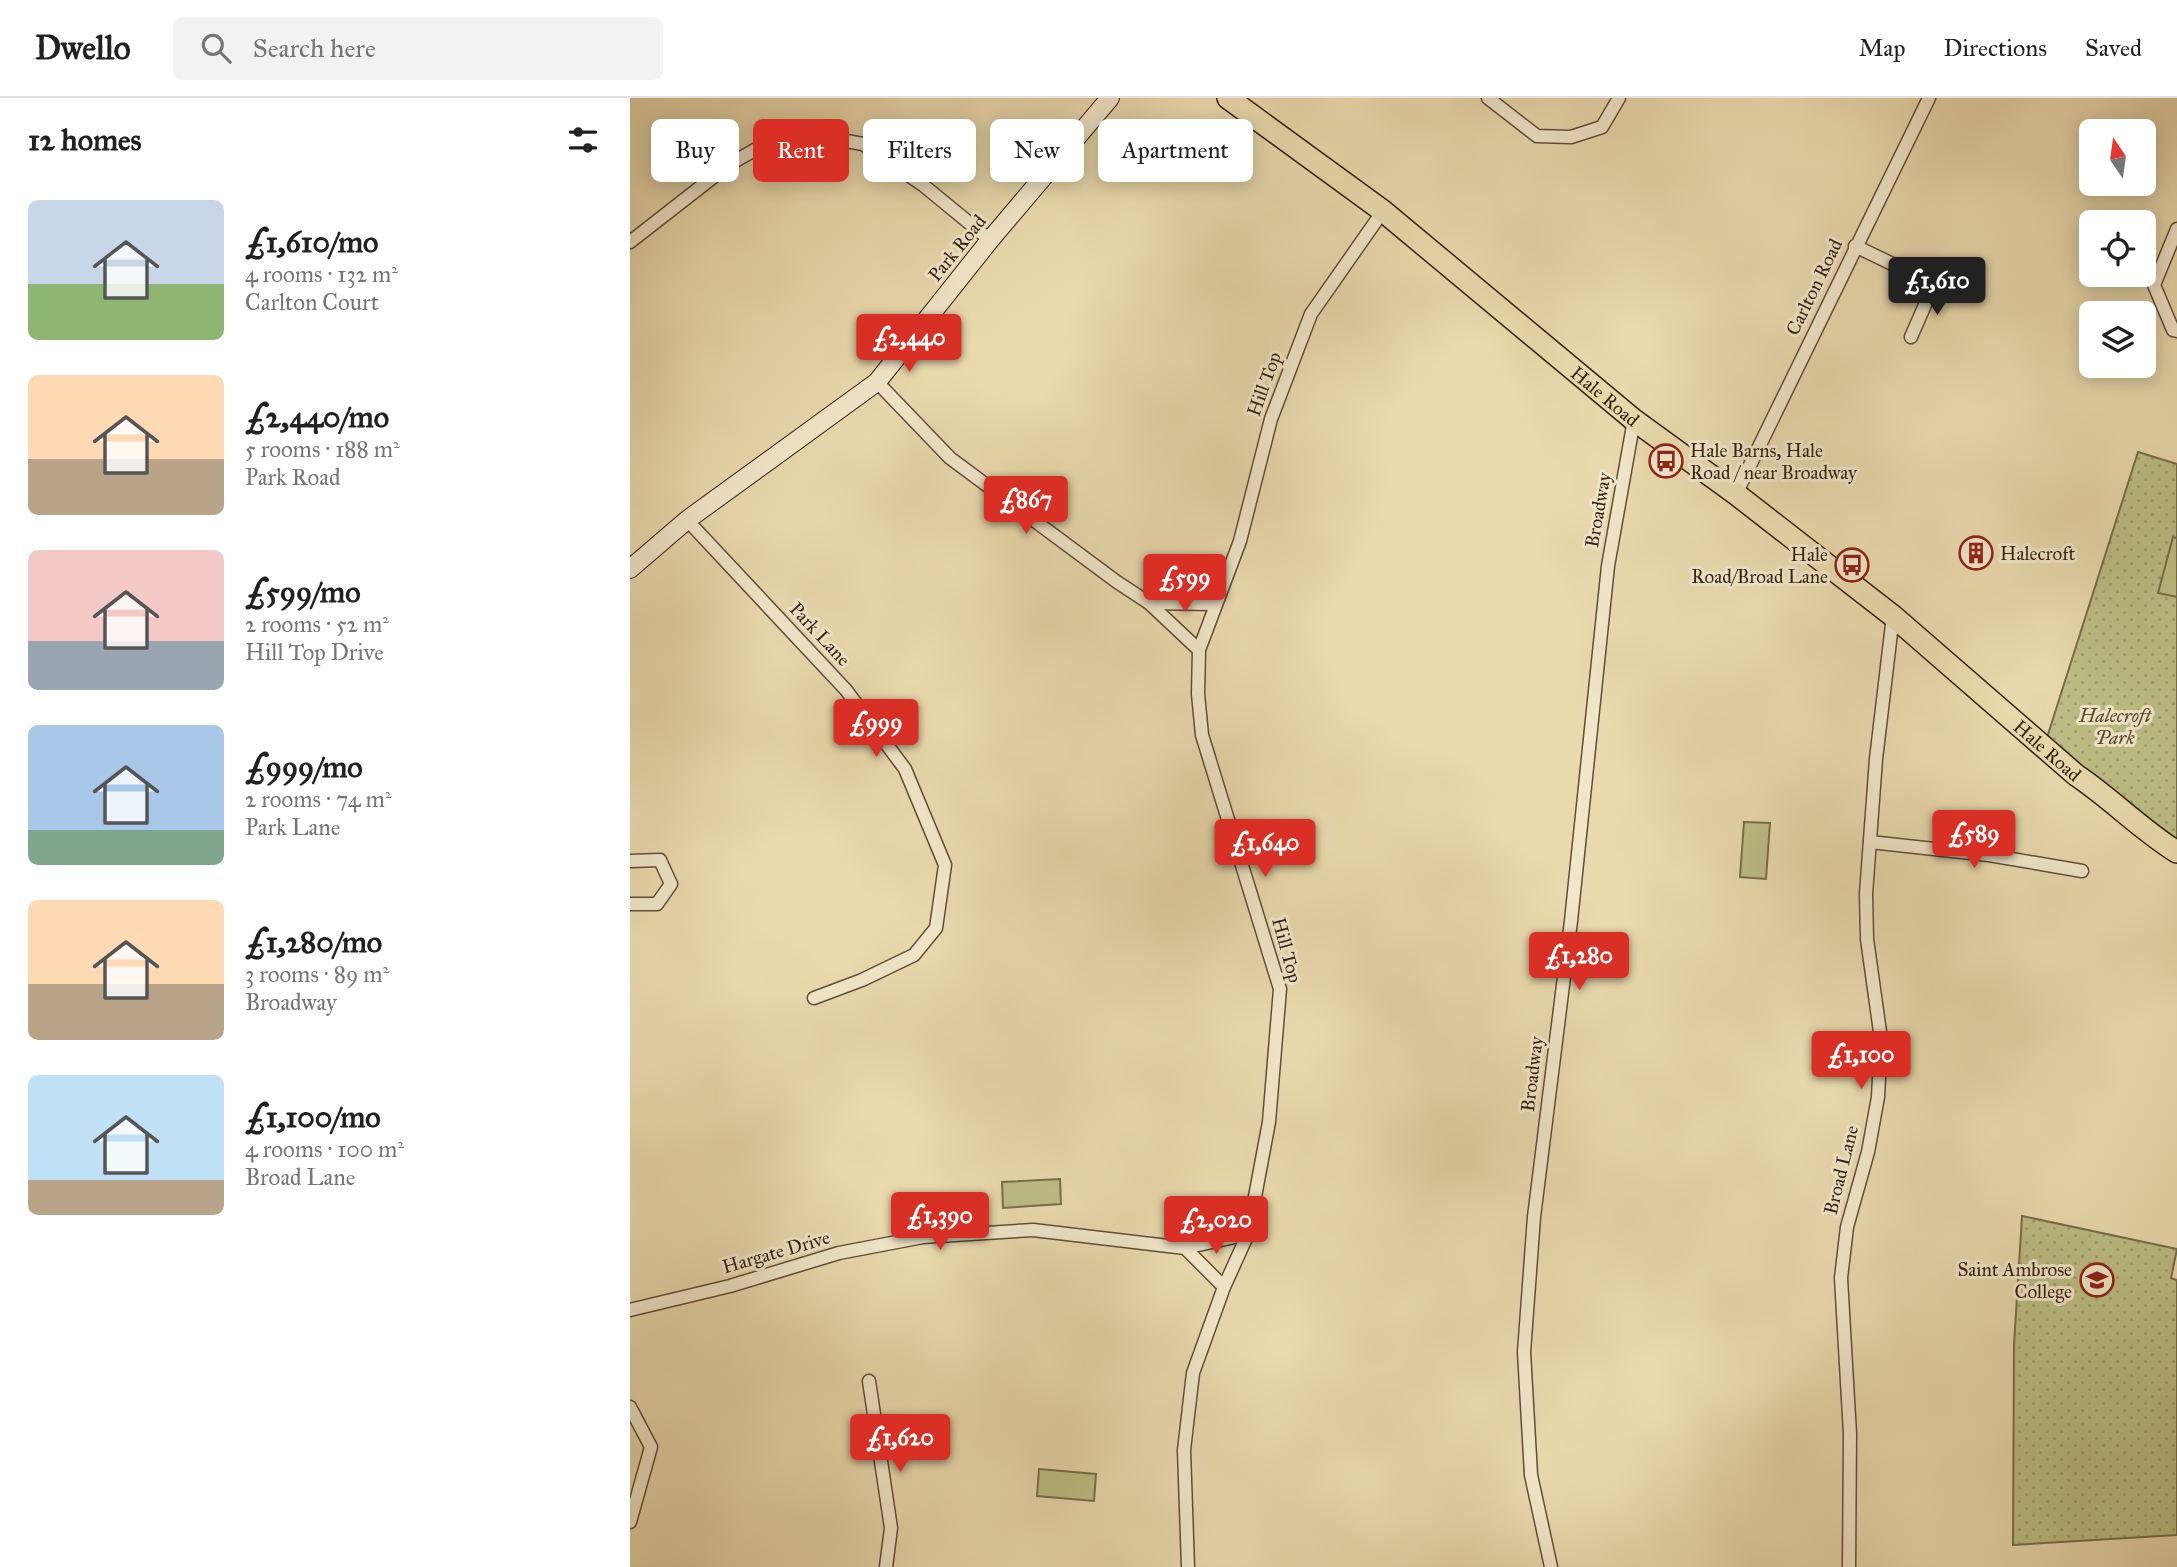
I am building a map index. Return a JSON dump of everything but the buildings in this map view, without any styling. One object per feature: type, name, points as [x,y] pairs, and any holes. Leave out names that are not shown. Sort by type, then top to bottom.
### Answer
[{"type":"main road","name":"Park Road","points":[[630,569],[687,520],[877,382],[990,240],[1110,98]]},
{"type":"main road","name":"Hale Road","points":[[1228,98],[1383,211],[1634,420],[1893,616],[2076,775],[2102,792],[2160,842],[2177,852]]},
{"type":"street","points":[[1488,98],[1537,136],[1571,136],[1602,127],[1619,98]]},
{"type":"street","name":"Carlton Road","points":[[1735,494],[1929,98]]},
{"type":"street","points":[[630,242],[730,164],[772,140],[813,135],[863,144],[923,185],[990,240]]},
{"type":"street","name":"Hill Top","points":[[1188,1567],[1184,1450],[1193,1373],[1224,1287],[1248,1234],[1269,1122],[1280,989],[1202,735],[1198,694],[1199,650],[1240,541],[1271,419],[1311,314],[1383,211]]},
{"type":"street","points":[[2177,229],[2154,285],[2173,330],[2177,331]]},
{"type":"street","points":[[1855,246],[1934,284],[1911,337]]},
{"type":"street","points":[[877,382],[950,458],[1149,603],[1199,650]]},
{"type":"street","name":"Broadway","points":[[1550,1567],[1531,1475],[1524,1352],[1534,1217],[1573,907],[1608,566],[1634,420]]},
{"type":"street","name":"Park Lane","points":[[687,520],[846,690],[905,769],[945,866],[936,928],[914,955],[862,980],[814,998]]},
{"type":"street","points":[[1149,603],[1215,604]]},
{"type":"street","name":"Broad Lane","points":[[1849,1567],[1850,1434],[1841,1278],[1847,1227],[1868,1152],[1878,1097],[1881,1039],[1867,939],[1866,894],[1876,759],[1893,616]]},
{"type":"street","points":[[1870,842],[1989,855],[2082,871]]},
{"type":"street","points":[[630,861],[660,860],[671,884],[657,904],[630,904]]},
{"type":"street","name":"Hargate Drive","points":[[630,1310],[730,1286],[839,1254],[923,1237],[1033,1230],[1185,1248],[1248,1234]]},
{"type":"street","points":[[1185,1248],[1224,1287]]},
{"type":"street","points":[[869,1381],[891,1528],[886,1567]]},
{"type":"street","points":[[630,1407],[651,1447],[630,1522]]},
{"type":"green space","name":"Halecroft Park","points":[[2138,452],[2177,464],[2177,852],[2044,747]]},
{"type":"green space","points":[[2173,537],[2177,538],[2177,597],[2158,593]]},
{"type":"green space","points":[[1744,822],[1770,823],[1766,879],[1740,877]]},
{"type":"green space","points":[[1060,1179],[1061,1204],[1003,1208],[1002,1182]]},
{"type":"green space","points":[[2022,1216],[2177,1249],[2171,1278],[2177,1280],[2177,1535],[2013,1545],[2014,1345]]},
{"type":"green space","points":[[1039,1469],[1096,1474],[1094,1501],[1037,1496]]},
{"type":"place","name":"Hale Barns, Hale Road / near Broadway","points":[[1666,461]]},
{"type":"place","name":"Halecroft","points":[[1976,553]]},
{"type":"place","name":"Hale Road/Broad Lane","points":[[1852,565]]},
{"type":"place","name":"Saint Ambrose College","points":[[2097,1280]]}]
